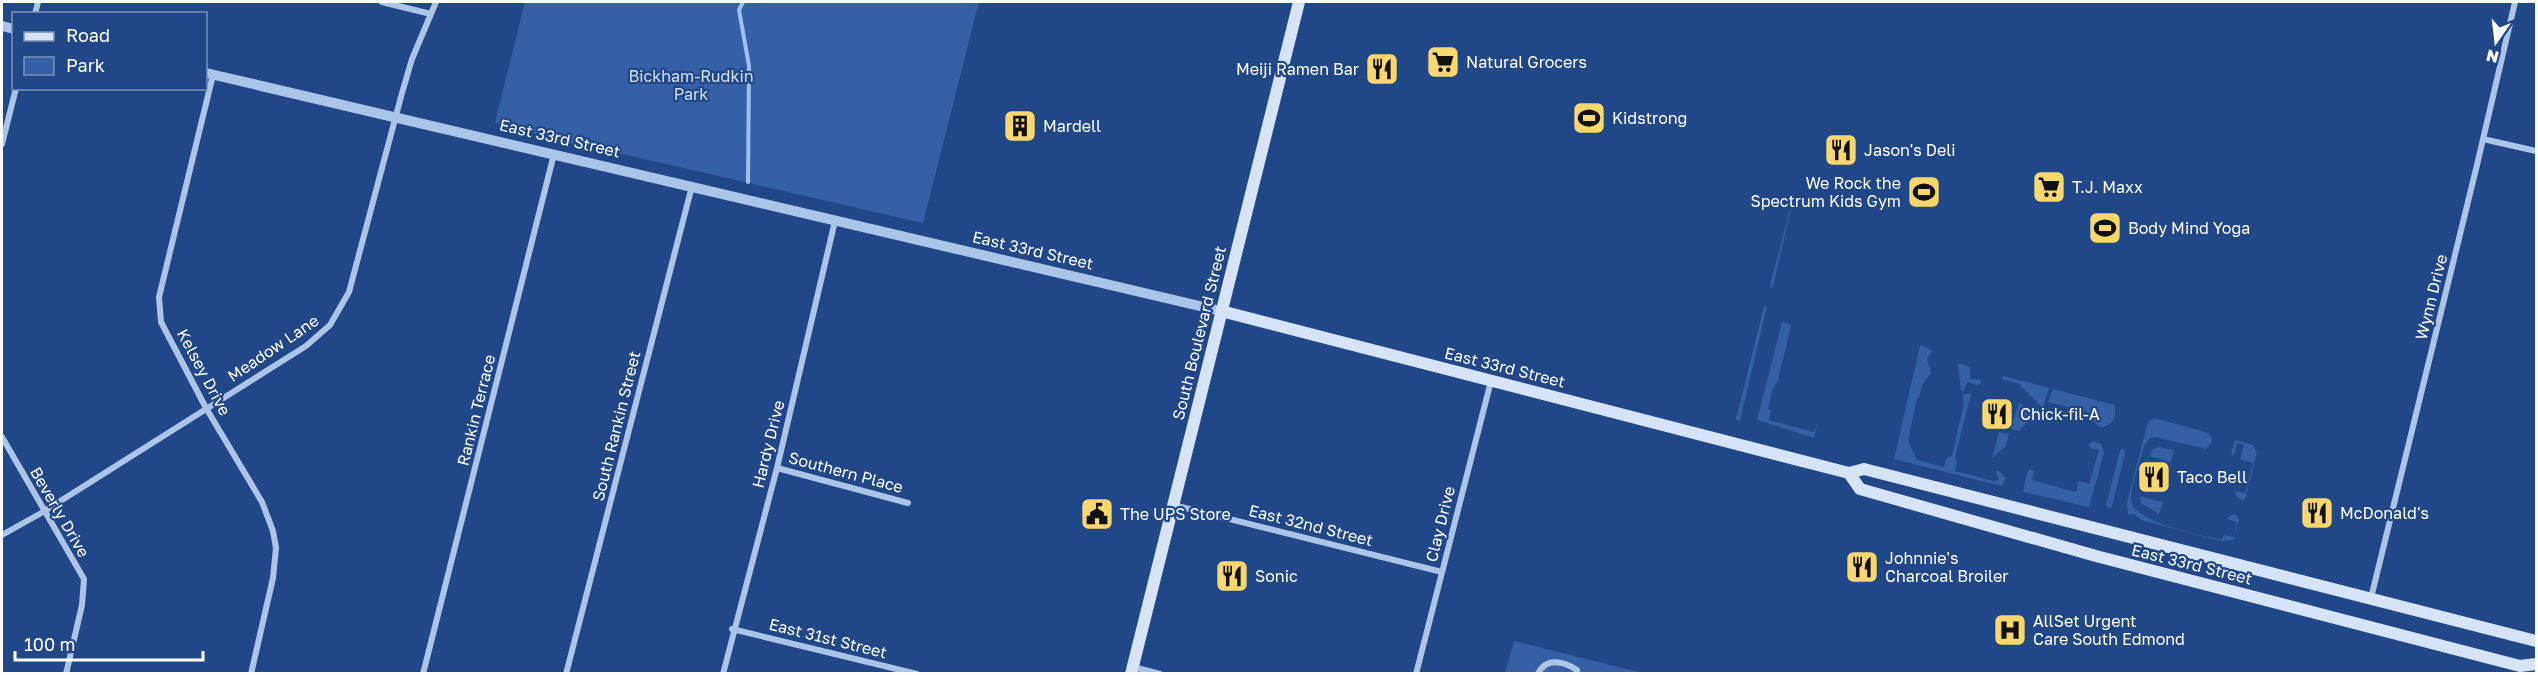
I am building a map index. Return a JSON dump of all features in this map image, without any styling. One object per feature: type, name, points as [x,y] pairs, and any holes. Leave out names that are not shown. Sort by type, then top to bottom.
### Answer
[{"type":"main road","name":"South Boulevard Street","points":[[1132,670],[1299,2]]},
{"type":"main road","name":"East 33rd Street","points":[[1221,311],[1849,473],[1864,469],[2536,641]]},
{"type":"main road","name":"East 33rd Street","points":[[1849,473],[1860,489],[2096,556],[2520,666],[2536,664]]},
{"type":"street","points":[[382,2],[431,14]]},
{"type":"street","name":"Meadow Lane","points":[[2,535],[44,512],[306,346],[330,325],[349,292],[412,59],[436,2]]},
{"type":"street","name":"Wynn Drive","points":[[2371,598],[2515,2]]},
{"type":"street","name":"East 33rd Street","points":[[209,74],[1221,311]]},
{"type":"street","points":[[2,144],[16,90]]},
{"type":"street","name":"Kelsey Drive","points":[[205,90],[159,297],[162,322],[206,408],[262,502],[273,531],[276,548],[273,578],[251,674]]},
{"type":"street","points":[[2483,139],[2536,151]]},
{"type":"street","name":"Rankin Terrace","points":[[423,674],[554,154]]},
{"type":"street","name":"South Rankin Street","points":[[566,674],[692,186]]},
{"type":"street","name":"Hardy Drive","points":[[723,674],[732,629],[777,468],[835,221]]},
{"type":"street","name":"Clay Drive","points":[[1416,674],[1491,381]]},
{"type":"street","name":"Beverly Drive","points":[[2,437],[84,579],[82,605],[66,674]]},
{"type":"street","name":"Southern Place","points":[[777,468],[908,503]]},
{"type":"street","name":"East 32nd Street","points":[[1173,505],[1442,572]]},
{"type":"street","name":"East 31st Street","points":[[732,629],[916,674]]},
{"type":"street","points":[[1538,674],[1540,669],[1550,662],[1566,663],[1577,670],[1577,674]]},
{"type":"street","points":[[1132,670],[1160,674]]},
{"type":"green space","name":"Bickham-Rudkin Park","points":[[525,2],[979,2],[923,223],[605,150],[599,151],[495,123]]},
{"type":"green space","points":[[1796,187],[1773,286],[1771,288],[1770,286]]},
{"type":"green space","points":[[1767,306],[1738,421],[1736,419],[1764,307]]},
{"type":"green space","points":[[1782,322],[1791,325],[1778,380],[1772,391],[1768,409],[1771,411],[1769,420],[1814,432],[1818,422],[1814,438],[1757,420]]},
{"type":"green space","points":[[1922,345],[1932,351],[1927,359],[1931,373],[1922,385],[1919,398],[1917,398],[1908,441],[1917,460],[1944,467],[1946,459],[1952,456],[1964,403],[1963,394],[1971,394],[1955,457],[1957,462],[1955,471],[1993,481],[1999,480],[1996,471],[1999,471],[2006,478],[2002,486],[1894,459]]},
{"type":"green space","points":[[1958,363],[1970,367],[1970,379],[1981,380],[1981,383],[1977,385],[1967,382],[1964,390],[1961,390]]},
{"type":"green space","points":[[2003,376],[2049,388],[2043,408],[2019,384],[2002,379]]},
{"type":"green space","points":[[2053,389],[2114,405],[2113,420],[2108,425],[2100,427],[2095,423],[2091,413],[2048,402]]},
{"type":"green space","points":[[2019,402],[2032,417],[2019,431],[2011,429]]},
{"type":"green space","points":[[2154,418],[2205,432],[2210,435],[2212,442],[2206,449],[2156,437],[2150,438],[2144,446],[2132,488],[2131,500],[2135,508],[2144,515],[2170,527],[2221,540],[2224,535],[2234,537],[2233,540],[2220,541],[2142,520],[2134,514],[2128,515],[2127,502],[2148,423]]},
{"type":"green space","points":[[1999,432],[2009,434],[2006,446],[1992,458]]},
{"type":"green space","points":[[2235,440],[2253,445],[2257,452],[2245,499],[2242,500],[2236,496],[2235,491],[2245,493],[2253,463],[2240,459],[2244,445],[2237,443],[2234,455],[2231,453]]},
{"type":"green space","points":[[2093,441],[2101,444],[2104,453],[2089,507],[2023,492],[2030,469],[2034,471],[2032,480],[2076,492],[2079,481],[2089,484],[2099,450],[2090,448],[2089,444]]},
{"type":"green space","points":[[2158,447],[2174,450],[2171,462],[2150,456],[2152,450]]},
{"type":"green space","points":[[2123,448],[2125,453],[2112,506],[2109,508],[2106,505],[2120,451]]},
{"type":"green space","points":[[2140,496],[2163,502],[2159,514],[2141,503]]},
{"type":"green space","points":[[2236,514],[2239,520],[2234,536],[2237,522],[2227,519]]},
{"type":"green space","points":[[1514,641],[1642,673],[1505,674]]},
{"type":"waterway","points":[[743,2],[739,10],[749,66],[748,182]]},
{"type":"place","name":"Natural Grocers","points":[[1443,62]]},
{"type":"place","name":"Meiji Ramen Bar","points":[[1382,69]]},
{"type":"place","name":"Kidstrong","points":[[1589,118]]},
{"type":"place","name":"Mardell","points":[[1020,126]]},
{"type":"place","name":"Jason's Deli","points":[[1841,150]]},
{"type":"place","name":"T.J. Maxx","points":[[2049,187]]},
{"type":"place","name":"We Rock the Spectrum Kids Gym","points":[[1924,192]]},
{"type":"place","name":"Body Mind Yoga","points":[[2105,228]]},
{"type":"place","name":"Chick-fil-A","points":[[1997,414]]},
{"type":"place","name":"Taco Bell","points":[[2154,477]]},
{"type":"place","name":"McDonald's","points":[[2317,513]]},
{"type":"place","name":"The UPS Store","points":[[1097,514]]},
{"type":"place","name":"Johnnie's Charcoal Broiler","points":[[1862,567]]},
{"type":"place","name":"Sonic","points":[[1232,576]]},
{"type":"place","name":"AllSet Urgent Care South Edmond","points":[[2010,630]]}]
